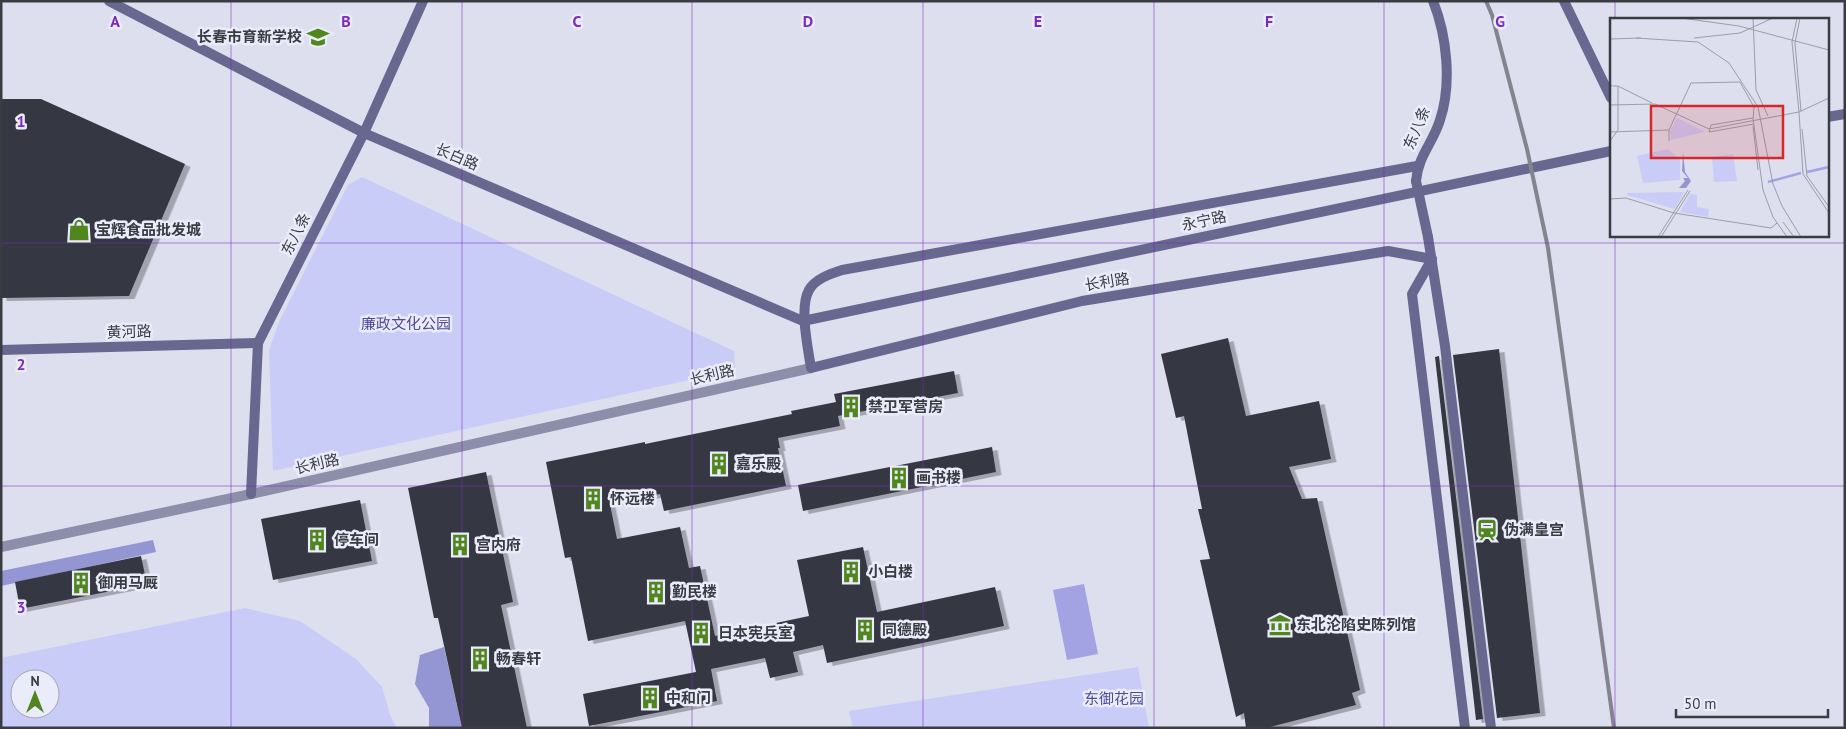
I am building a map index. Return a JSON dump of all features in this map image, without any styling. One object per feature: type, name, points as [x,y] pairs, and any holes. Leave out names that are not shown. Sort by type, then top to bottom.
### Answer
[{"type":"street","name":"长白路","points":[[109,1],[364,133],[804,321]]},
{"type":"street","name":"东八条","points":[[252,494],[258,343],[364,133],[423,1]]},
{"type":"street","name":"东八条","points":[[1433,1],[1446,55],[1446,91],[1440,121],[1417,166],[1416,181],[1432,259],[1445,346],[1491,728]]},
{"type":"street","points":[[1564,1],[1610,96]]},
{"type":"street","points":[[1828,116],[1845,114]]},
{"type":"street","name":"永宁路","points":[[804,321],[1610,151]]},
{"type":"street","points":[[810,368],[804,321],[809,290],[824,276],[842,270],[1417,166]]},
{"type":"street","name":"长利路","points":[[1,547],[252,494],[810,368],[1082,301],[1388,251],[1432,259]]},
{"type":"street","points":[[1432,259],[1412,294],[1465,728]]},
{"type":"street","name":"黄河路","points":[[1,350],[258,343]]},
{"type":"green space","name":"廉政文化公园","points":[[362,177],[734,351],[735,370],[273,471],[269,350],[279,322],[348,185]]},
{"type":"green space","points":[[245,608],[300,621],[356,659],[382,687],[391,717],[397,728],[1,728],[1,658]]},
{"type":"green space","name":"东御花园","points":[[1138,667],[1149,728],[853,728],[849,711]]},
{"type":"shaded area","points":[[153,540],[156,552],[1,586],[1,571]]},
{"type":"shaded area","points":[[1084,584],[1098,654],[1067,660],[1053,590]]},
{"type":"shaded area","points":[[444,647],[462,728],[429,728],[429,708],[415,684],[420,655]]},
{"type":"building","name":"宝辉食品批发城","points":[[1,99],[41,99],[185,164],[129,296],[1,298]]},
{"type":"building","name":"东北沦陷史陈列馆","points":[[1228,338],[1246,416],[1319,401],[1331,459],[1289,467],[1302,499],[1317,498],[1360,690],[1352,693],[1356,705],[1266,728],[1246,728],[1244,713],[1236,717],[1200,560],[1210,559],[1198,509],[1202,509],[1184,416],[1176,418],[1161,354]]},
{"type":"building","name":"伪满皇宫","points":[[1499,349],[1540,713],[1497,718],[1453,355]]},
{"type":"building","points":[[1439,356],[1483,719],[1476,720],[1435,357]]},
{"type":"building","points":[[954,371],[958,393],[838,416],[840,426],[778,438],[780,448],[778,448],[786,486],[664,511],[660,494],[610,504],[617,539],[680,527],[689,568],[700,566],[715,636],[809,616],[797,560],[863,547],[877,612],[995,587],[1004,626],[827,663],[823,645],[793,652],[798,672],[770,678],[765,658],[711,669],[717,701],[589,726],[583,694],[696,672],[685,621],[588,641],[571,557],[565,558],[546,462],[792,414],[791,411],[836,402],[834,394]]},
{"type":"building","points":[[992,447],[996,472],[803,511],[798,485]]},
{"type":"building","points":[[486,472],[513,602],[501,605],[527,728],[462,728],[438,618],[434,618],[408,488]]},
{"type":"building","name":"停车间","points":[[360,500],[372,561],[273,580],[261,519]]},
{"type":"building","name":"御用马厩","points":[[141,556],[147,584],[20,609],[15,582]]},
{"type":"railway","points":[[1486,1],[1492,15],[1527,149],[1548,248],[1614,728]]},
{"type":"place","name":"长春市育新学校","points":[[318,37]]},
{"type":"place","name":"宝辉食品批发城","points":[[79,230]]},
{"type":"place","name":"禁卫军营房","points":[[851,407]]},
{"type":"place","name":"嘉乐殿","points":[[719,464]]},
{"type":"place","name":"画书楼","points":[[899,478]]},
{"type":"place","name":"怀远楼","points":[[593,499]]},
{"type":"place","name":"伪满皇宫","points":[[1487,530]]},
{"type":"place","name":"停车间","points":[[317,540]]},
{"type":"place","name":"宫内府","points":[[460,545]]},
{"type":"place","name":"小白楼","points":[[851,572]]},
{"type":"place","name":"御用马厩","points":[[81,583]]},
{"type":"place","name":"勤民楼","points":[[656,592]]},
{"type":"place","name":"东北沦陷史陈列馆","points":[[1280,625]]},
{"type":"place","name":"同德殿","points":[[865,630]]},
{"type":"place","name":"日本宪兵室","points":[[701,633]]},
{"type":"place","name":"畅春轩","points":[[480,659]]},
{"type":"place","name":"中和门","points":[[650,698]]}]
